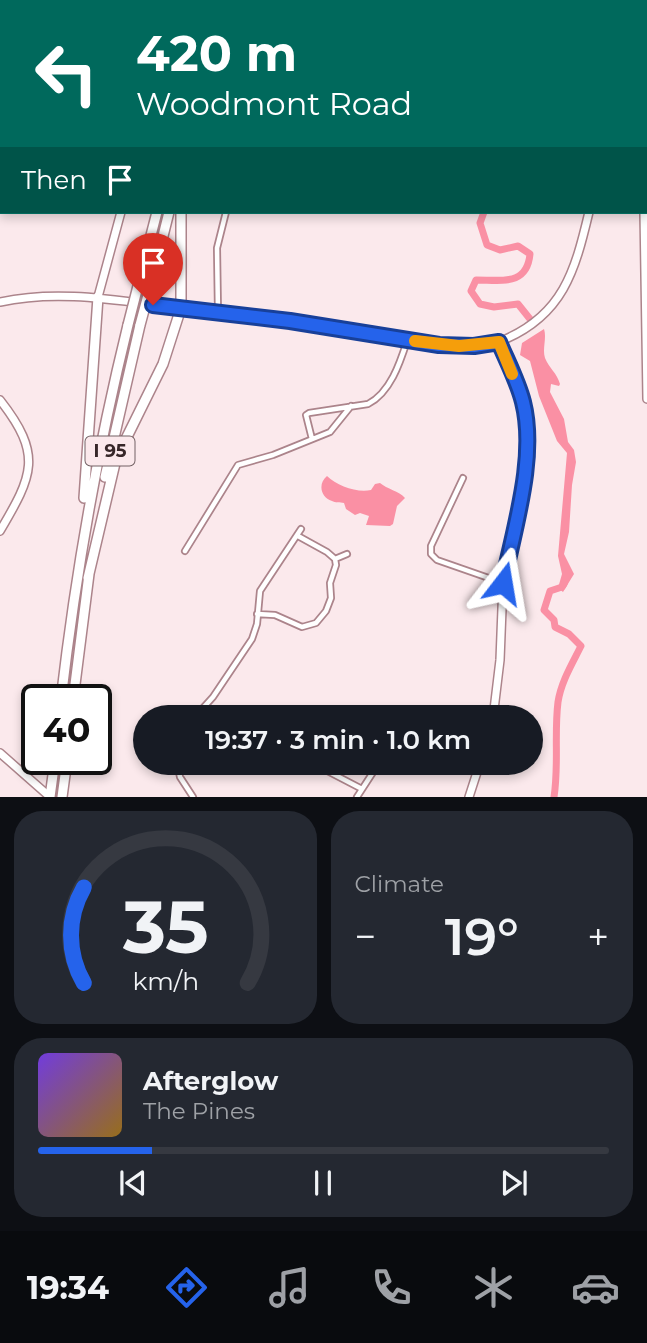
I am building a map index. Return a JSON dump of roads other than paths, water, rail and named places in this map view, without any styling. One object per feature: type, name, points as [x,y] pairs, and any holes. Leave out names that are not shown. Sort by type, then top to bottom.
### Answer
[{"type":"highway","name":"I 95","points":[[63,684],[80,549],[99,449],[156,214]]},
{"type":"highway","name":"I 95","points":[[75,684],[88,578],[109,457],[168,214]]},
{"type":"highway","points":[[88,578],[116,459],[163,364],[181,308],[181,214]]},
{"type":"highway","points":[[80,549],[98,298]]},
{"type":"highway","points":[[48,795],[52,775]]},
{"type":"highway","points":[[62,797],[64,775]]},
{"type":"main road","points":[[98,298],[120,214]]},
{"type":"main road","points":[[0,302],[40,296],[98,298],[459,346],[499,342],[536,322],[560,296],[577,261],[589,214]]},
{"type":"main road","points":[[644,214],[647,399]]},
{"type":"main road","points":[[495,705],[500,660],[503,583],[516,530],[527,435],[523,400],[499,342]]},
{"type":"main road","points":[[0,400],[20,428],[29,462],[25,485],[0,531]]},
{"type":"main road","points":[[0,753],[48,795]]},
{"type":"main road","points":[[469,797],[476,775]]},
{"type":"street","points":[[218,312],[217,248],[226,214]]},
{"type":"street","points":[[312,439],[305,419],[307,414],[368,404],[379,396],[397,369],[408,340]]},
{"type":"street","points":[[185,551],[239,465],[273,455],[330,432],[351,406]]},
{"type":"street","points":[[463,478],[431,547],[431,554],[437,560],[503,583]]},
{"type":"street","points":[[206,705],[247,647],[256,629],[257,599],[262,587],[301,529]]},
{"type":"street","points":[[257,614],[275,615],[298,626],[316,622],[330,603],[330,583],[336,565],[335,559],[298,536]]},
{"type":"street","points":[[335,559],[347,554]]},
{"type":"street","points":[[180,775],[191,795],[183,797]]},
{"type":"street","points":[[335,775],[362,789]]},
{"type":"street","points":[[357,797],[371,775]]},
{"type":"waterway","points":[[483,214],[480,223],[487,245],[500,250],[518,246],[530,254],[524,272],[518,276],[504,280],[476,280],[471,291],[480,304],[494,307],[518,304],[530,319]]},
{"type":"waterway","points":[[554,797],[559,695],[581,646],[569,634],[555,627],[554,620],[544,610],[550,591],[564,584]]}]
